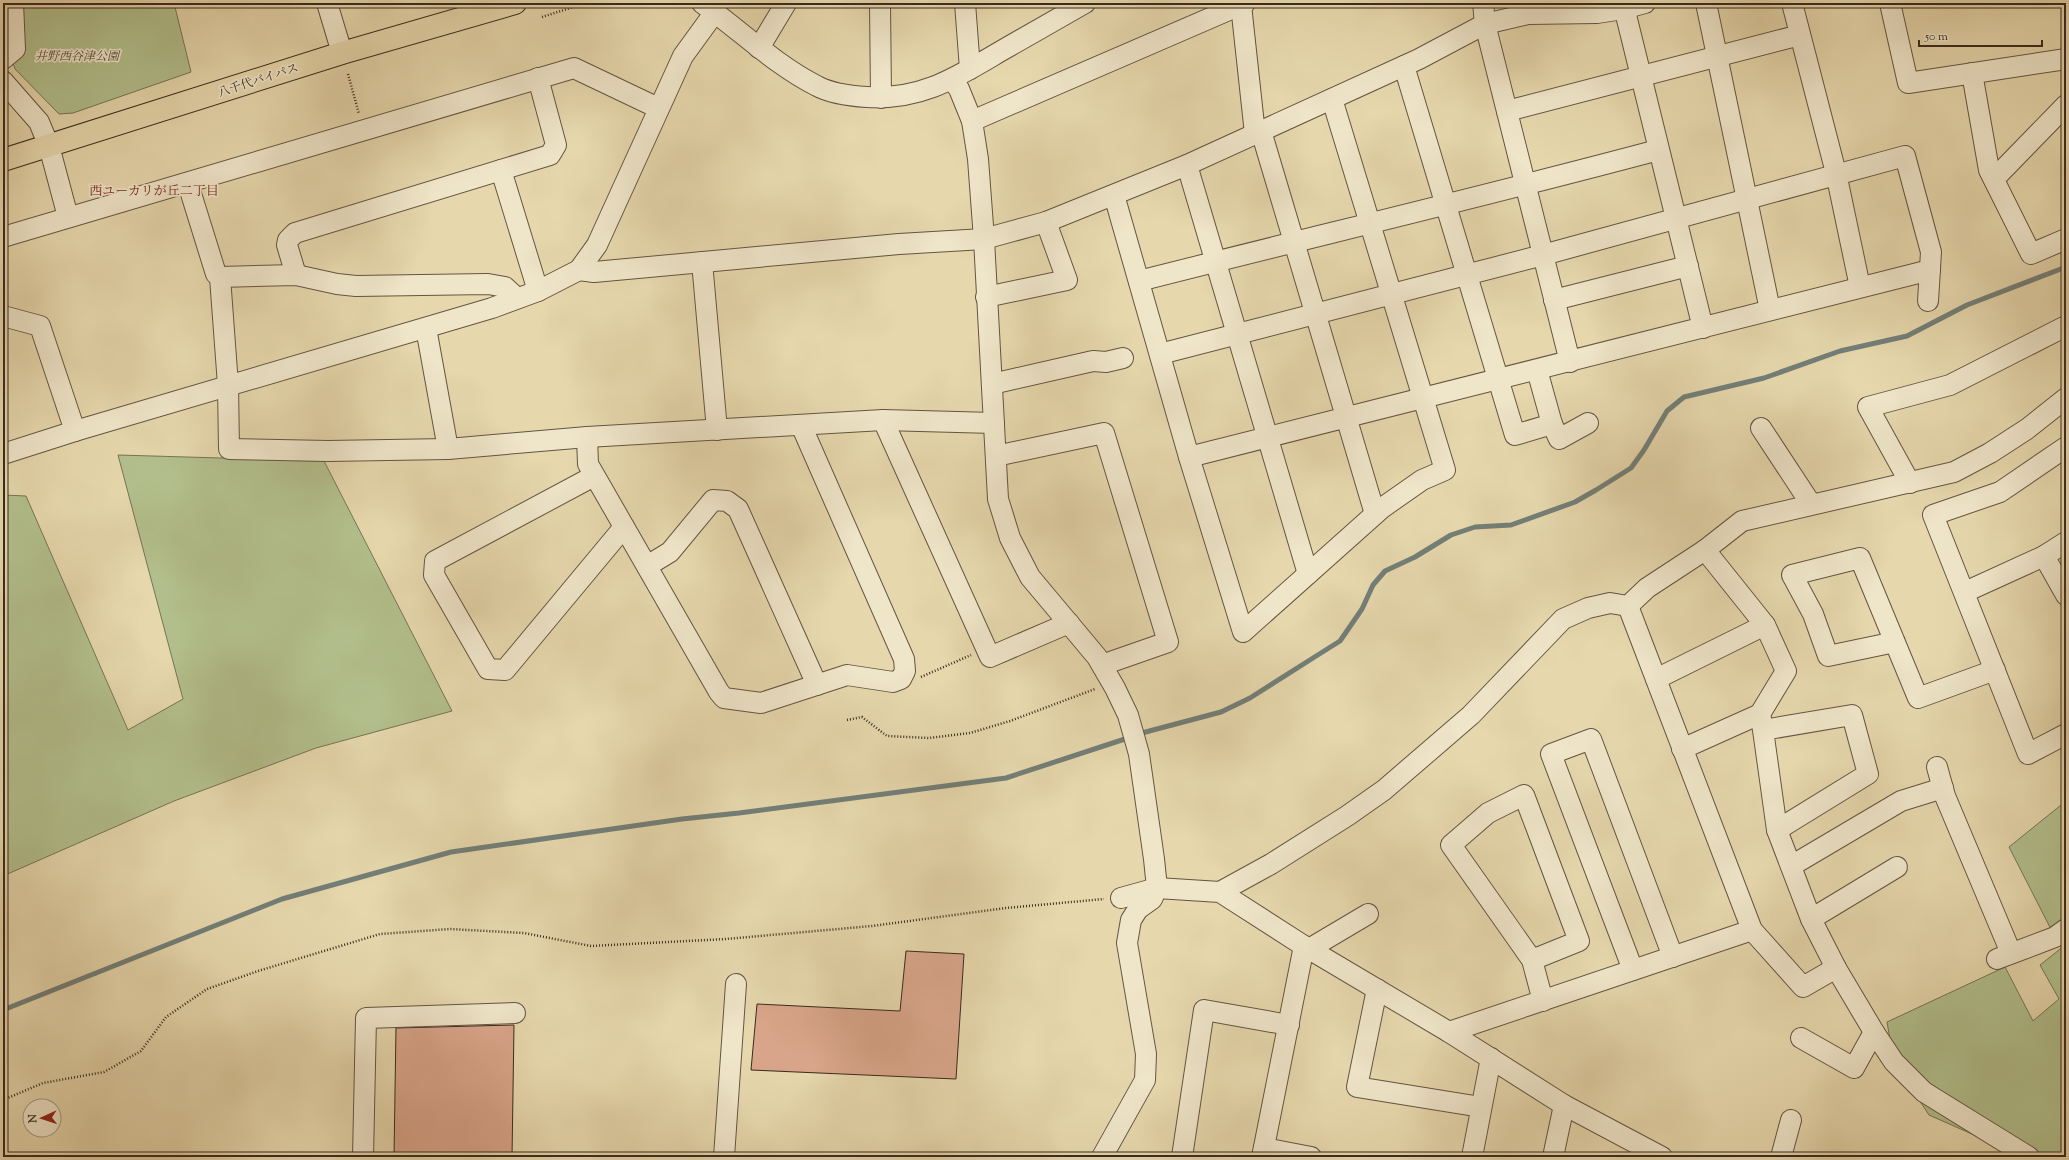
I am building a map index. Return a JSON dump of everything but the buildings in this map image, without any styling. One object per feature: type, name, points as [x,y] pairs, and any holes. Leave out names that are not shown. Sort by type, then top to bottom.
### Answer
[{"type":"highway","name":"八千代バイパス","points":[[3,160],[342,53],[515,3]]},
{"type":"street","points":[[3,60],[15,49],[13,3]]},
{"type":"street","points":[[327,3],[342,53]]},
{"type":"street","points":[[759,48],[786,3]]},
{"type":"street","points":[[880,3],[881,98]]},
{"type":"street","points":[[965,3],[970,69]]},
{"type":"street","points":[[3,454],[75,430],[492,308],[538,291],[579,270],[597,245],[658,108],[708,8],[759,48],[801,78],[818,86],[854,97],[896,98],[921,93],[952,80],[1085,3]]},
{"type":"street","points":[[1483,3],[1485,24],[1570,362]]},
{"type":"street","points":[[579,270],[594,272],[899,244],[984,240],[1046,222],[1188,165],[1404,66],[1485,24],[1528,14],[1539,8],[1597,13],[1623,6],[1645,3]]},
{"type":"street","points":[[1706,3],[1770,310]]},
{"type":"street","points":[[1792,3],[1836,173],[1860,287]]},
{"type":"street","points":[[1890,3],[1908,83],[2066,59]]},
{"type":"street","points":[[972,121],[1243,4],[1258,132],[1293,241],[1375,514]]},
{"type":"street","points":[[1623,6],[1703,328]]},
{"type":"street","points":[[1507,111],[1800,36]]},
{"type":"street","points":[[1404,66],[1515,435],[1552,424]]},
{"type":"street","points":[[3,237],[68,217],[188,184],[574,68],[658,108]]},
{"type":"street","points":[[1972,73],[1989,170],[2031,254],[2066,239]]},
{"type":"street","points":[[296,275],[287,245],[288,240],[295,233],[550,155],[554,151],[556,145],[538,78]]},
{"type":"street","points":[[952,80],[962,95],[972,121],[978,159],[984,240],[998,499],[1010,538],[1030,577],[1102,665],[1128,716],[1139,754],[1154,859],[1157,888],[1152,899],[1138,909],[1131,920],[1126,944],[1146,1054],[1145,1080],[1102,1157]]},
{"type":"street","points":[[3,81],[39,122],[49,146],[68,217]]},
{"type":"street","points":[[1114,195],[1189,457],[1243,632],[1375,514],[1422,480],[1445,470],[1390,294],[1332,99]]},
{"type":"street","points":[[1994,179],[2066,105]]},
{"type":"street","points":[[1139,281],[1369,222],[1526,185],[1658,150]]},
{"type":"street","points":[[1160,354],[1543,255],[1836,173],[1905,156],[1931,252],[1928,301]]},
{"type":"street","points":[[1188,165],[1308,574]]},
{"type":"street","points":[[501,170],[538,291]]},
{"type":"street","points":[[188,184],[216,274],[220,277],[228,385],[229,449],[328,451],[448,449],[587,437],[883,420],[994,423]]},
{"type":"street","points":[[986,297],[1067,280],[1046,222]]},
{"type":"street","points":[[702,262],[717,430]]},
{"type":"street","points":[[1554,300],[1688,266]]},
{"type":"street","points":[[1189,457],[1424,399],[1930,270]]},
{"type":"street","points":[[220,277],[296,275],[337,284],[356,286],[488,284],[505,287],[517,298]]},
{"type":"street","points":[[3,316],[40,326],[75,430]]},
{"type":"street","points":[[1910,483],[1868,407],[1950,385],[2066,326]]},
{"type":"street","points":[[426,328],[448,449]]},
{"type":"street","points":[[992,384],[1093,361],[1106,362],[1123,358]]},
{"type":"street","points":[[1537,370],[1552,424],[1559,439],[1588,423]]},
{"type":"street","points":[[1628,606],[1647,588],[1705,550],[1742,521],[1954,472],[1990,453],[2066,398]]},
{"type":"street","points":[[883,420],[990,657],[1069,623]]},
{"type":"street","points":[[587,437],[588,464],[594,476],[724,698],[761,702],[847,675],[893,682],[901,679],[905,671],[904,659],[802,425]]},
{"type":"street","points":[[1761,428],[1811,504]]},
{"type":"street","points":[[996,456],[1104,433],[1168,642],[1102,665]]},
{"type":"street","points":[[2066,447],[2000,492],[1933,515],[1965,592],[2028,754],[2066,734]]},
{"type":"street","points":[[594,476],[435,561],[434,575],[488,669],[506,670],[624,527]]},
{"type":"street","points":[[647,566],[670,552],[713,500],[727,501],[738,509],[817,685]]},
{"type":"street","points":[[1965,592],[2044,556],[2066,542]]},
{"type":"street","points":[[1705,550],[1765,625],[1786,671],[1762,722],[1777,830],[1811,919],[1836,968],[1874,1032],[1894,1062],[1924,1092],[2029,1157]]},
{"type":"street","points":[[2044,556],[2066,595]]},
{"type":"street","points":[[1895,642],[1828,656],[1813,614],[1792,575],[1860,558],[1895,642],[1918,698],[1995,670]]},
{"type":"street","points":[[1220,892],[1271,864],[1384,790],[1471,715],[1563,619],[1588,608],[1610,603],[1628,606]]},
{"type":"street","points":[[1628,606],[1752,930],[1803,986],[1836,968]]},
{"type":"street","points":[[1656,679],[1765,625]]},
{"type":"street","points":[[1682,749],[1762,722],[1852,715],[1868,774],[1777,830]]},
{"type":"street","points":[[1633,970],[1551,754],[1591,739],[1673,957]]},
{"type":"street","points":[[1937,767],[1943,788],[2004,956],[2055,937],[2066,928]]},
{"type":"street","points":[[1791,866],[1901,801],[1943,788]]},
{"type":"street","points":[[1532,960],[1579,941],[1524,795],[1488,813],[1451,845],[1532,960],[1543,1001]]},
{"type":"street","points":[[1811,919],[1897,867]]},
{"type":"street","points":[[1121,898],[1157,888],[1220,892],[1307,948],[1449,1032],[1564,1105],[1662,1157]]},
{"type":"street","points":[[1311,1157],[1263,1152],[1288,1025],[1307,948],[1368,914]]},
{"type":"street","points":[[1449,1032],[1752,930]]},
{"type":"street","points":[[724,1157],[736,984]]},
{"type":"street","points":[[1377,989],[1356,1087],[1481,1107]]},
{"type":"street","points":[[1182,1157],[1204,1010],[1288,1025]]},
{"type":"street","points":[[364,1157],[366,1018],[515,1013]]},
{"type":"street","points":[[1801,1038],[1854,1068],[1874,1032]]},
{"type":"street","points":[[1472,1157],[1490,1058]]},
{"type":"street","points":[[1553,1157],[1564,1105]]},
{"type":"street","points":[[1782,1157],[1791,1120]]},
{"type":"path","points":[[542,17],[586,3]]},
{"type":"path","points":[[348,74],[364,131]]},
{"type":"path","points":[[905,671],[922,678],[986,648]]},
{"type":"path","points":[[847,720],[862,717],[887,736],[929,738],[970,733],[1010,721],[1112,682]]},
{"type":"path","points":[[3,1100],[43,1083],[104,1072],[141,1051],[166,1017],[207,988],[380,934],[450,929],[524,933],[591,946],[734,938],[872,926],[1006,908],[1121,898]]},
{"type":"green space","name":"井野西谷津公園","points":[[21,3],[174,3],[191,72],[73,113],[59,114],[15,69],[13,63]]},
{"type":"green space","points":[[118,455],[324,461],[452,711],[316,748],[174,801],[3,876],[3,495],[26,496],[128,730],[183,699]]},
{"type":"green space","points":[[2066,801],[2066,928],[2055,937],[2009,847]]},
{"type":"green space","points":[[2064,946],[2066,950],[2066,1154],[2059,1157],[2024,1157],[1929,1115],[1894,1062],[1887,1022],[2005,967],[2033,1021],[2059,999],[2040,965]]},
{"type":"waterway","points":[[1138,734],[1221,712],[1250,698],[1340,641],[1362,609],[1373,585],[1385,571],[1415,557],[1451,535],[1475,527],[1511,525],[1575,502],[1596,490],[1631,468],[1644,450],[1667,411],[1684,397],[1764,378],[1840,351],[1907,336],[1967,305],[2066,267]]},
{"type":"waterway","points":[[3,1010],[282,899],[451,852],[682,819],[739,813],[1006,778],[1131,737]]},
{"type":"district","name":"西ユーカリが丘二丁目","points":[[154,190]]}]
